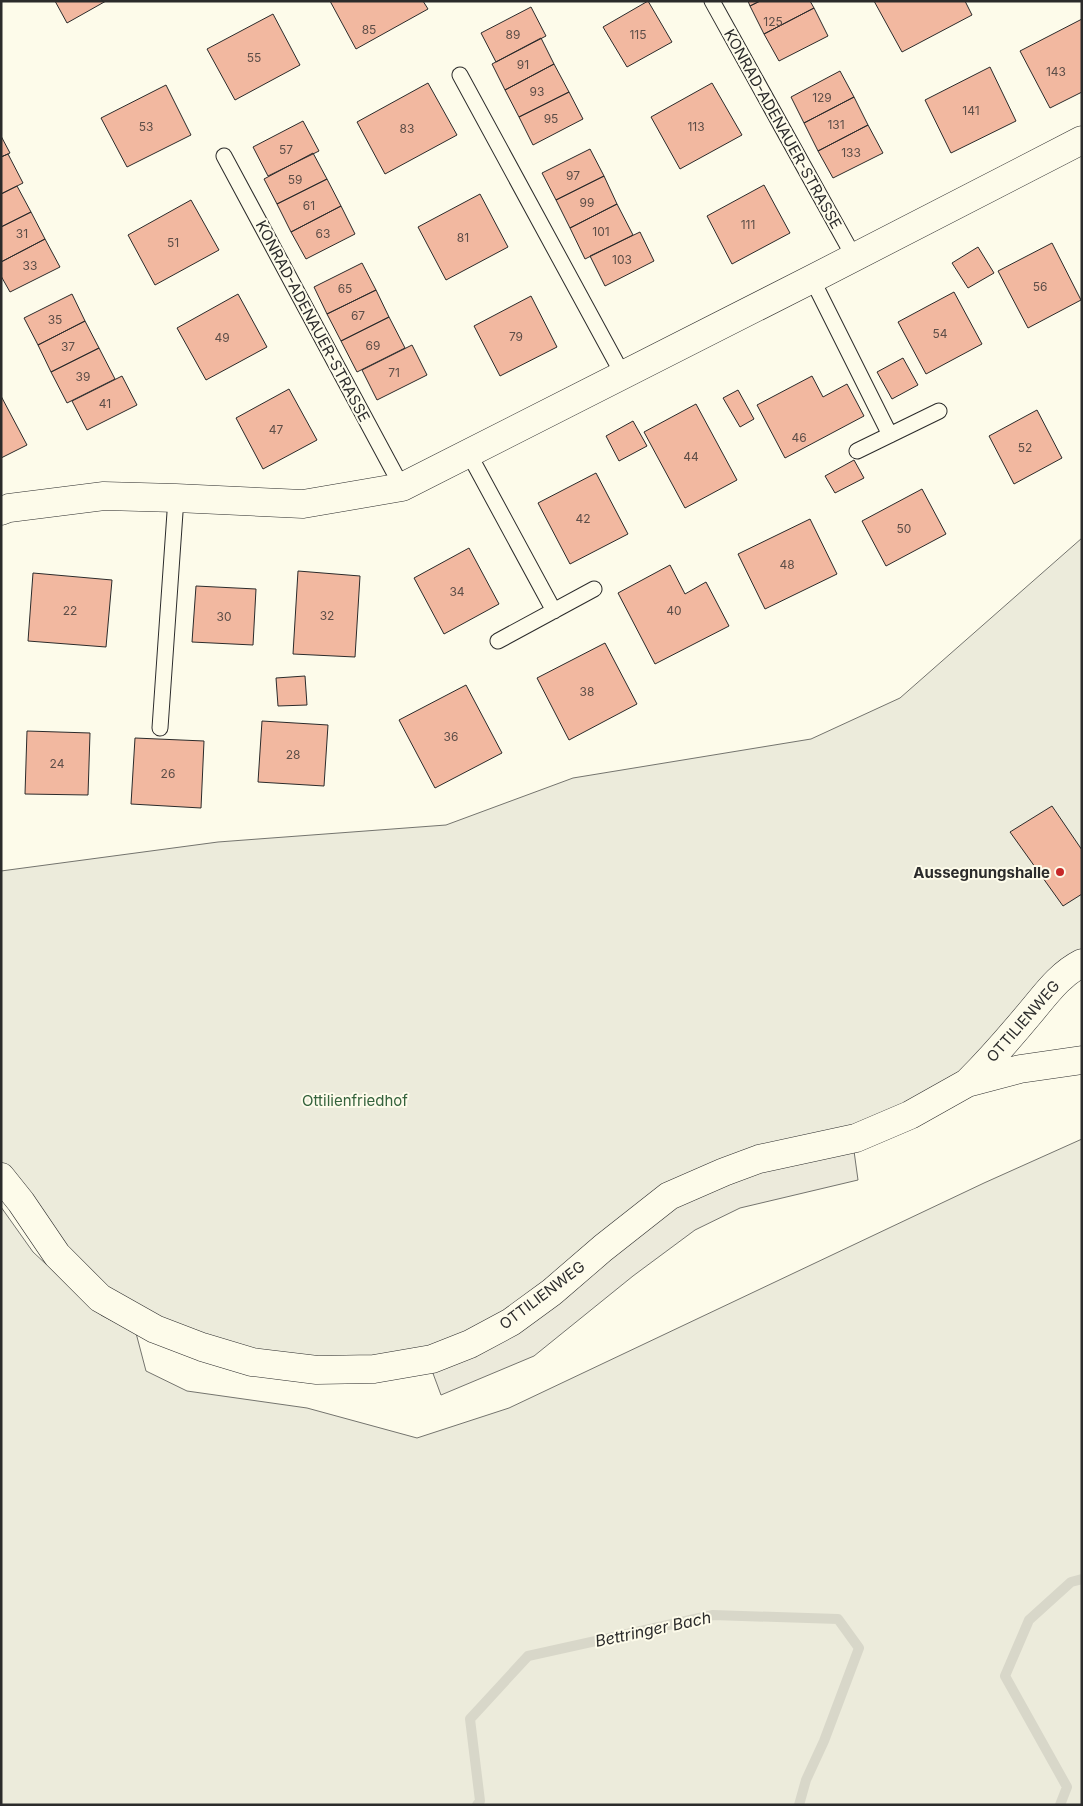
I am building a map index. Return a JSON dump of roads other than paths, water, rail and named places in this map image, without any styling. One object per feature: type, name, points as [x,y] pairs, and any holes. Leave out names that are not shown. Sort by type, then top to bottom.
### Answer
[{"type":"street","points":[[1,511],[9,508],[104,496],[303,504],[402,487],[1082,140]]},
{"type":"street","name":"OTTILIENWEG","points":[[1,1177],[21,1202],[57,1255],[100,1298],[155,1329],[202,1347],[252,1362],[317,1370],[374,1369],[432,1360],[470,1344],[511,1322],[552,1292],[603,1248],[669,1196],[759,1159],[856,1138],[910,1115],[967,1083],[989,1062],[1051,988],[1070,969],[1082,962]]},
{"type":"street","name":"OTTILIENWEG","points":[[967,1083],[1020,1069],[1082,1060]]},
{"type":"lane","name":"KONRAD-ADENAUER-STRASSE","points":[[712,1],[854,257]]},
{"type":"lane","points":[[460,75],[622,375]]},
{"type":"lane","name":"KONRAD-ADENAUER-STRASSE","points":[[224,156],[402,487]]},
{"type":"lane","points":[[812,279],[890,435]]},
{"type":"lane","points":[[857,451],[939,411]]},
{"type":"lane","points":[[469,454],[554,611]]},
{"type":"lane","points":[[160,728],[176,498]]},
{"type":"lane","points":[[498,641],[594,590]]},
{"type":"waterway","name":"Bettringer Bach","points":[[1060,1805],[1067,1787],[1005,1676],[1029,1620],[1071,1582],[1082,1579]]},
{"type":"waterway","name":"Bettringer Bach","points":[[477,1805],[480,1801],[470,1719],[528,1656],[713,1615],[838,1619],[859,1648],[824,1741],[806,1780],[799,1805]]},
{"type":"place","name":"Aussegnungshalle","points":[[1060,872]]},
{"type":"park label","name":"Ottilienfriedhof","points":[[355,1100]]}]
